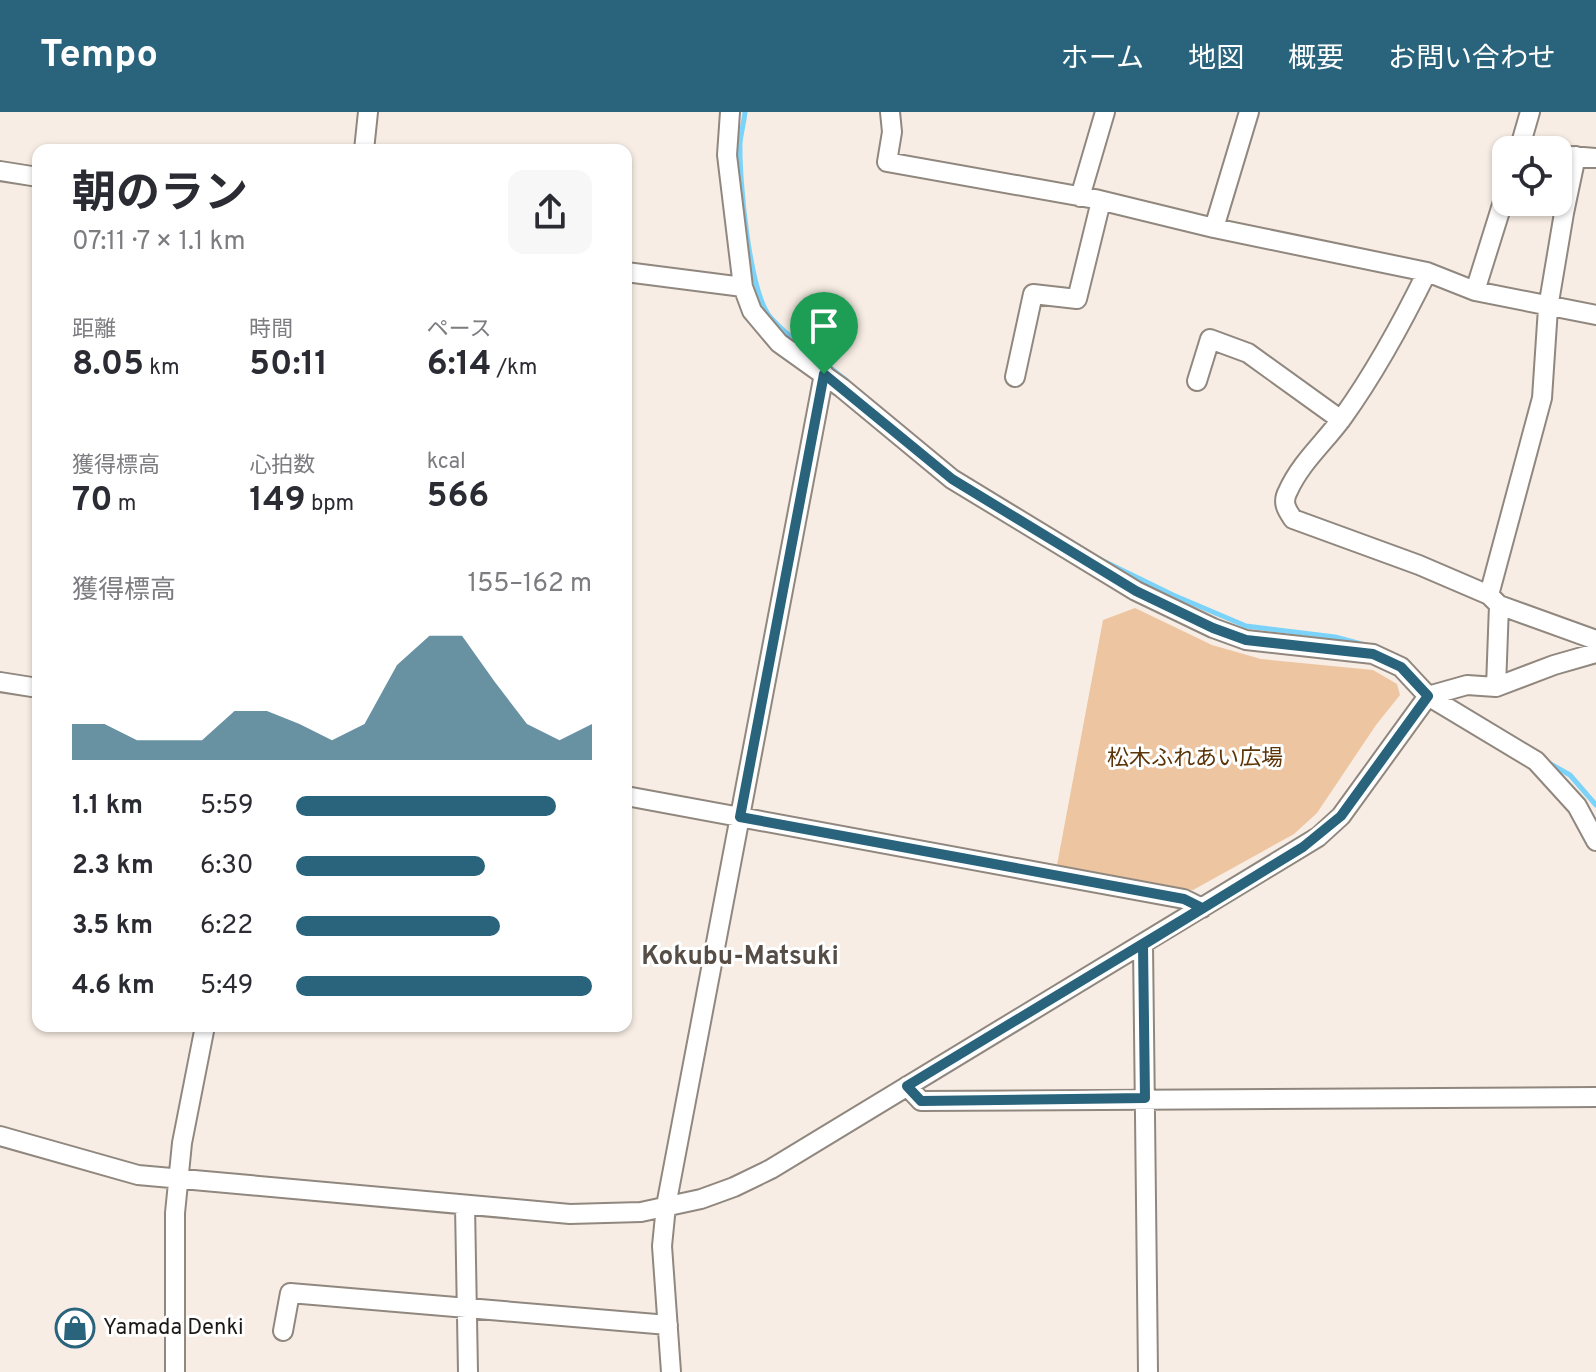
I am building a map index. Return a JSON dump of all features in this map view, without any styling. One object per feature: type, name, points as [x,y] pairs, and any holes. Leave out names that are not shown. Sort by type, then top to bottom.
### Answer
[{"type":"street","points":[[365,144],[368,112]]},
{"type":"street","points":[[730,112],[727,155],[743,287],[752,311],[779,343],[824,374],[952,479],[1136,591],[1213,628],[1246,640],[1373,654],[1401,667],[1428,696],[1536,761],[1577,806],[1595,837]]},
{"type":"street","points":[[890,112],[892,132],[887,162],[1101,201],[1427,272],[1475,291],[1548,308],[1596,315]]},
{"type":"street","points":[[1080,197],[1105,112]]},
{"type":"street","points":[[1214,228],[1249,112]]},
{"type":"street","points":[[1523,136],[1530,112]]},
{"type":"street","points":[[1572,156],[1596,158]]},
{"type":"street","points":[[0,171],[32,176]]},
{"type":"street","points":[[1015,377],[1033,294],[1077,299],[1101,201]]},
{"type":"street","points":[[1475,291],[1498,216]]},
{"type":"street","points":[[1496,687],[1494,600],[1542,398],[1548,308],[1563,216]]},
{"type":"street","points":[[1427,272],[1386,354],[1341,420],[1303,464],[1286,494],[1285,507],[1293,519],[1419,565],[1494,600],[1596,640]]},
{"type":"street","points":[[632,273],[743,287]]},
{"type":"street","points":[[1197,381],[1210,339],[1248,353],[1341,420]]},
{"type":"street","points":[[671,1372],[662,1246],[666,1206],[824,374]]},
{"type":"street","points":[[0,1136],[138,1175],[465,1206],[604,1215],[641,1212],[701,1199],[771,1169],[1303,847],[1341,816],[1428,696],[1467,685],[1496,687],[1596,653]]},
{"type":"street","points":[[0,682],[32,687]]},
{"type":"street","points":[[632,797],[1184,899],[1202,908]]},
{"type":"street","points":[[1143,945],[1148,1372]]},
{"type":"street","points":[[175,1372],[175,1213],[182,1143],[204,1032]]},
{"type":"street","points":[[907,1086],[921,1101],[1596,1097]]},
{"type":"street","points":[[465,1206],[468,1372]]},
{"type":"street","points":[[283,1331],[290,1293],[668,1325]]},
{"type":"green space","name":"松木ふれあい広場","points":[[1135,608],[1212,645],[1261,659],[1373,670],[1397,684],[1400,695],[1317,813],[1294,834],[1193,890],[1057,865],[1103,620]]},
{"type":"waterway","points":[[745,112],[740,143],[741,181],[751,261],[763,305],[771,318],[788,334],[847,381]]},
{"type":"waterway","points":[[1089,554],[1246,626],[1335,637],[1365,645]]},
{"type":"waterway","points":[[1547,762],[1570,775],[1596,805]]},
{"type":"place","name":"Yamada Denki","points":[[75,1328]]},
{"type":"district","name":"Kokubu-Matsuki","points":[[740,957]]},
{"type":"route","points":[[824,374],[952,479],[1136,591],[1213,628],[1246,640],[1373,654],[1401,667],[1428,696],[1352,802],[1331,826],[1303,847],[1143,945],[1145,1098],[921,1101],[907,1086],[1202,908],[1184,899],[740,817],[824,374]]}]
